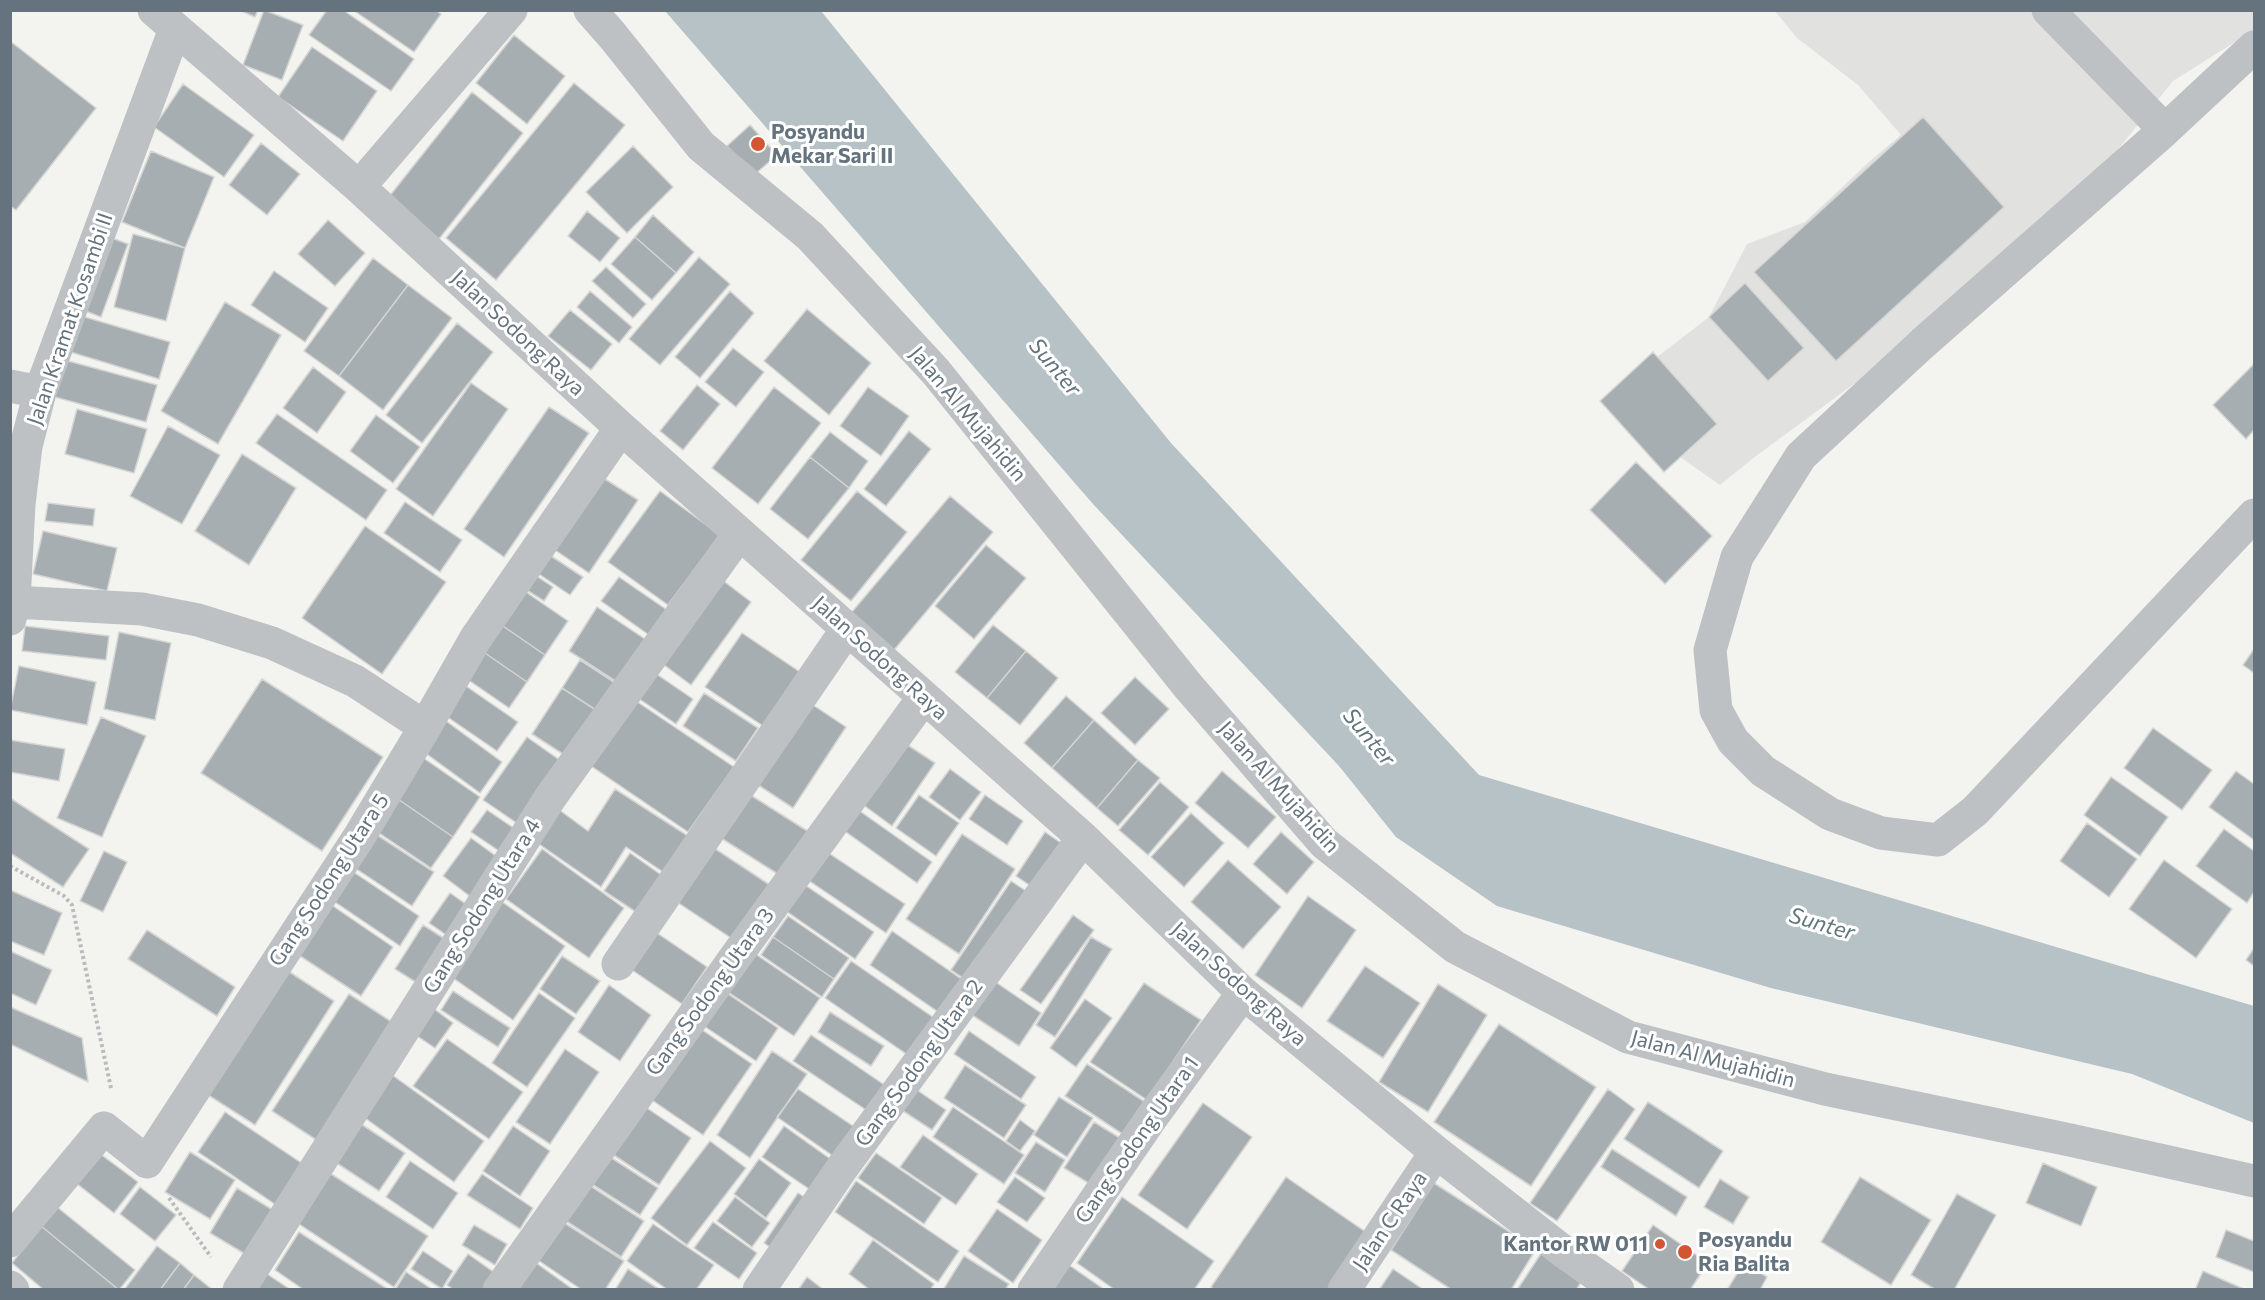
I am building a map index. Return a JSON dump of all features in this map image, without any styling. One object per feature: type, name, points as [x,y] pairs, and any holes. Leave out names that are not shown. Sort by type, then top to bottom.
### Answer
[{"type":"street","points":[[359,187],[511,10]]},
{"type":"street","name":"Jalan Al Mujahidin","points":[[590,10],[701,146],[810,236],[936,372],[1188,686],[1324,843],[1455,947],[1628,1037],[1825,1089],[2254,1181]]},
{"type":"street","points":[[2048,10],[2165,130]]},
{"type":"street","name":"Jalan Sodong Raya","points":[[165,20],[359,187],[621,428],[1083,838],[1243,993],[1436,1152],[1564,1252],[1618,1290]]},
{"type":"street","name":"Jalan Kramat Kosambi II","points":[[12,611],[19,504],[27,446],[25,389],[165,20]]},
{"type":"street","points":[[2254,47],[2165,130],[1923,343],[1801,456],[1737,557],[1710,650],[1716,710],[1733,741],[1763,771],[1830,814],[1881,833],[1938,840],[1975,811],[2254,515]]},
{"type":"street","name":"Gang Sodong Utara 5","points":[[147,1162],[359,837],[476,638],[621,428]]},
{"type":"street","name":"Gang Sodong Utara 4","points":[[240,1290],[550,798],[740,534]]},
{"type":"street","points":[[12,611],[142,609],[209,623],[272,643],[355,681],[425,727]]},
{"type":"street","points":[[618,964],[847,629]]},
{"type":"street","name":"Gang Sodong Utara 3","points":[[499,1290],[734,959],[924,697]]},
{"type":"street","name":"Gang Sodong Utara 2","points":[[759,1290],[842,1168],[1083,838]]},
{"type":"street","name":"Gang Sodong Utara 1","points":[[1034,1290],[1145,1127],[1243,993]]},
{"type":"street","points":[[10,1241],[104,1128],[147,1162]]},
{"type":"street","name":"Jalan C Raya","points":[[1344,1290],[1436,1152]]},
{"type":"path","points":[[10,866],[64,896],[72,905],[111,1089]]},
{"type":"path","points":[[147,1162],[170,1200],[215,1263]]},
{"type":"shaded area","points":[[1775,11],[2254,11],[2254,30],[2173,81],[2103,168],[1881,364],[1720,485],[1600,401],[1709,317],[1747,244],[1805,222],[1901,135],[1858,85],[1797,38]]},
{"type":"water","name":"Sunter","points":[[665,11],[821,11],[1171,443],[1479,775],[2254,1006],[2254,1123],[2132,1074],[1771,988],[1497,906],[1396,837],[1339,766],[1093,504]]},
{"type":"building","points":[[239,10],[258,10],[255,17]]},
{"type":"building","points":[[264,10],[303,25],[282,80],[243,65]]},
{"type":"building","points":[[327,10],[343,10],[414,59],[391,91],[309,35]]},
{"type":"building","points":[[353,10],[436,10],[441,14],[414,52]]},
{"type":"building","points":[[514,35],[565,76],[527,124],[476,83]]},
{"type":"building","points":[[10,41],[96,108],[16,210],[10,206]]},
{"type":"building","points":[[312,47],[377,91],[343,141],[278,97]]},
{"type":"building","points":[[574,83],[625,125],[496,280],[446,238]]},
{"type":"building","points":[[183,84],[254,135],[224,177],[154,127]]},
{"type":"building","points":[[472,92],[523,133],[439,239],[388,198]]},
{"type":"building","points":[[1923,117],[2004,207],[1836,361],[1754,272]]},
{"type":"building","points":[[750,125],[777,155],[754,175],[727,146]]},
{"type":"building","points":[[261,143],[300,174],[267,215],[229,185]]},
{"type":"building","points":[[633,146],[673,187],[627,233],[586,192]]},
{"type":"building","points":[[151,151],[214,177],[185,248],[122,222]]},
{"type":"building","points":[[587,211],[620,238],[600,262],[568,236]]},
{"type":"building","points":[[653,215],[694,252],[676,273],[635,237]]},
{"type":"building","points":[[328,220],[365,253],[335,286],[298,254]]},
{"type":"building","points":[[101,234],[128,244],[101,317],[75,307]]},
{"type":"building","points":[[133,234],[185,248],[166,321],[114,307]]},
{"type":"building","points":[[635,237],[676,273],[652,300],[611,264]]},
{"type":"building","points":[[699,257],[730,284],[660,365],[629,339]]},
{"type":"building","points":[[373,258],[408,285],[339,376],[304,351]]},
{"type":"building","points":[[606,267],[646,304],[633,318],[592,281]]},
{"type":"building","points":[[274,271],[328,308],[305,342],[251,305]]},
{"type":"building","points":[[1745,283],[1804,348],[1768,381],[1709,317]]},
{"type":"building","points":[[408,285],[452,318],[383,410],[339,376]]},
{"type":"building","points":[[590,291],[632,327],[619,343],[577,307]]},
{"type":"building","points":[[730,291],[754,313],[700,378],[675,357]]},
{"type":"building","points":[[225,302],[281,335],[218,444],[161,411]]},
{"type":"building","points":[[807,309],[871,363],[829,415],[764,361]]},
{"type":"building","points":[[570,310],[612,344],[591,370],[548,336]]},
{"type":"building","points":[[78,315],[170,342],[159,379],[67,351]]},
{"type":"building","points":[[457,323],[493,352],[422,443],[386,415]]},
{"type":"building","points":[[733,348],[764,372],[736,407],[705,382]]},
{"type":"building","points":[[1653,352],[1717,424],[1664,472],[1600,401]]},
{"type":"building","points":[[61,359],[157,385],[146,422],[51,396]]},
{"type":"building","points":[[2254,364],[2254,430],[2246,439],[2213,405]]},
{"type":"building","points":[[313,367],[346,392],[317,433],[283,408]]},
{"type":"building","points":[[471,383],[508,409],[433,516],[396,489]]},
{"type":"building","points":[[697,385],[720,404],[683,450],[660,431]]},
{"type":"building","points":[[774,387],[821,423],[758,504],[712,468]]},
{"type":"building","points":[[868,387],[909,416],[881,456],[840,426]]},
{"type":"building","points":[[549,407],[589,433],[504,557],[464,529]]},
{"type":"building","points":[[77,409],[147,429],[134,473],[65,454]]},
{"type":"building","points":[[277,414],[387,490],[366,520],[256,443]]},
{"type":"building","points":[[376,415],[420,447],[393,483],[350,451]]},
{"type":"building","points":[[168,426],[220,455],[182,524],[130,496]]},
{"type":"building","points":[[909,431],[931,449],[886,506],[864,489]]},
{"type":"building","points":[[830,432],[868,461],[849,488],[810,457]]},
{"type":"building","points":[[242,454],[296,488],[249,565],[195,531]]},
{"type":"building","points":[[810,457],[849,488],[808,539],[770,509]]},
{"type":"building","points":[[1636,462],[1712,536],[1665,584],[1590,510]]},
{"type":"building","points":[[597,474],[638,500],[589,573],[549,546]]},
{"type":"building","points":[[660,491],[720,535],[668,605],[608,562]]},
{"type":"building","points":[[857,491],[907,532],[851,601],[801,560]]},
{"type":"building","points":[[950,496],[993,532],[894,650],[851,613]]},
{"type":"building","points":[[405,502],[462,540],[440,572],[384,533]]},
{"type":"building","points":[[48,503],[95,509],[93,526],[45,521]]},
{"type":"building","points":[[365,526],[446,582],[382,674],[302,618]]},
{"type":"building","points":[[43,531],[117,548],[107,591],[33,574]]},
{"type":"building","points":[[986,545],[1026,578],[974,639],[935,606]]},
{"type":"building","points":[[545,552],[583,577],[570,595],[533,570]]},
{"type":"building","points":[[532,573],[553,587],[544,601],[522,587]]},
{"type":"building","points":[[717,576],[751,602],[691,685],[656,659]]},
{"type":"building","points":[[619,577],[667,610],[649,635],[601,601]]},
{"type":"building","points":[[523,590],[568,621],[545,655],[500,624]]},
{"type":"building","points":[[597,607],[645,639],[617,682],[569,651]]},
{"type":"building","points":[[500,624],[545,655],[527,682],[482,651]]},
{"type":"building","points":[[993,625],[1026,651],[987,698],[955,672]]},
{"type":"building","points":[[25,626],[109,636],[106,660],[22,651]]},
{"type":"building","points":[[119,632],[171,643],[155,720],[104,709]]},
{"type":"building","points":[[742,633],[803,674],[766,728],[705,687]]},
{"type":"building","points":[[2254,649],[2254,673],[2243,665]]},
{"type":"building","points":[[482,651],[527,682],[509,708],[464,677]]},
{"type":"building","points":[[1026,651],[1058,678],[1020,725],[987,698]]},
{"type":"building","points":[[580,660],[620,686],[602,714],[562,688]]},
{"type":"building","points":[[19,666],[96,682],[87,725],[10,710]]},
{"type":"building","points":[[652,671],[693,699],[676,724],[635,696]]},
{"type":"building","points":[[1135,677],[1169,709],[1135,745],[1101,713]]},
{"type":"building","points":[[262,679],[383,757],[322,851],[201,773]]},
{"type":"building","points":[[463,684],[518,722],[497,751],[443,714]]},
{"type":"building","points":[[562,688],[602,714],[572,760],[532,734]]},
{"type":"building","points":[[704,693],[758,728],[736,761],[683,726]]},
{"type":"building","points":[[1066,696],[1094,720],[1052,768],[1024,743]]},
{"type":"building","points":[[636,701],[734,767],[688,832],[591,766]]},
{"type":"building","points":[[807,701],[846,727],[793,808],[752,781]]},
{"type":"building","points":[[101,717],[146,736],[102,837],[57,818]]},
{"type":"building","points":[[1094,720],[1138,760],[1097,808],[1052,768]]},
{"type":"building","points":[[446,721],[502,762],[480,793],[424,752]]},
{"type":"building","points":[[2153,728],[2212,770],[2182,810],[2124,768]]},
{"type":"building","points":[[527,737],[568,766],[524,828],[483,800]]},
{"type":"building","points":[[10,740],[65,749],[59,781],[10,772]]},
{"type":"building","points":[[900,740],[935,763],[892,826],[858,801]]},
{"type":"building","points":[[419,755],[480,797],[453,837],[392,795]]},
{"type":"building","points":[[1138,760],[1160,778],[1118,826],[1097,808]]},
{"type":"building","points":[[950,769],[981,792],[960,820],[929,797]]},
{"type":"building","points":[[1222,771],[1276,817],[1248,848],[1195,803]]},
{"type":"building","points":[[2236,771],[2254,784],[2254,840],[2209,807]]},
{"type":"building","points":[[2111,777],[2168,817],[2140,856],[2084,815]]},
{"type":"building","points":[[1160,782],[1189,807],[1148,855],[1119,830]]},
{"type":"building","points":[[615,789],[688,836],[663,872],[626,847],[601,887],[536,842],[558,809],[588,831]]},
{"type":"building","points":[[741,789],[809,832],[781,876],[713,833]]},
{"type":"building","points":[[392,795],[453,837],[431,868],[370,827]]},
{"type":"building","points":[[919,795],[959,823],[936,856],[896,828]]},
{"type":"building","points":[[985,795],[1023,821],[1007,845],[969,819]]},
{"type":"building","points":[[10,798],[89,849],[63,887],[10,853]]},
{"type":"building","points":[[854,807],[932,862],[917,883],[839,827]]},
{"type":"building","points":[[487,810],[521,833],[505,855],[471,832]]},
{"type":"building","points":[[1191,813],[1224,843],[1184,887],[1151,857]]},
{"type":"building","points":[[2087,823],[2137,859],[2109,897],[2060,861]]},
{"type":"building","points":[[2224,829],[2254,851],[2254,892],[2247,903],[2196,866]]},
{"type":"building","points":[[1045,832],[1064,845],[1035,889],[1016,876]]},
{"type":"building","points":[[1281,832],[1314,862],[1287,894],[1253,864]]},
{"type":"building","points":[[374,833],[434,872],[412,906],[352,866]]},
{"type":"building","points":[[962,834],[1015,869],[959,954],[906,919]]},
{"type":"building","points":[[471,838],[507,864],[479,903],[443,876]]},
{"type":"building","points":[[711,846],[773,887],[737,942],[674,900]]},
{"type":"building","points":[[542,849],[624,908],[589,958],[506,899]]},
{"type":"building","points":[[824,850],[905,904],[886,933],[805,878]]},
{"type":"building","points":[[104,851],[127,862],[103,912],[80,901]]},
{"type":"building","points":[[630,853],[670,881],[645,918],[604,891]]},
{"type":"building","points":[[1228,860],[1281,907],[1243,949],[1191,902]]},
{"type":"building","points":[[2164,860],[2232,909],[2196,958],[2129,909]]},
{"type":"building","points":[[349,869],[419,916],[400,946],[329,898]]},
{"type":"building","points":[[1011,881],[1029,893],[969,982],[951,970]]},
{"type":"building","points":[[805,885],[874,932],[855,959],[786,911]]},
{"type":"building","points":[[10,890],[62,913],[44,955],[10,941]]},
{"type":"building","points":[[450,893],[476,911],[455,941],[429,923]]},
{"type":"building","points":[[1308,896],[1356,930],[1302,1008],[1255,975]]},
{"type":"building","points":[[498,899],[565,946],[513,1020],[446,973]]},
{"type":"building","points":[[330,904],[393,947],[361,996],[297,954]]},
{"type":"building","points":[[1073,915],[1094,930],[1041,1004],[1020,990]]},
{"type":"building","points":[[788,916],[849,958],[834,979],[773,937]]},
{"type":"building","points":[[423,925],[456,946],[428,990],[395,969]]},
{"type":"building","points":[[147,930],[235,987],[217,1016],[128,959]]},
{"type":"building","points":[[654,931],[707,967],[682,1004],[629,968]]},
{"type":"building","points":[[892,931],[970,985],[947,1018],[870,965]]},
{"type":"building","points":[[773,937],[834,979],[822,997],[761,955]]},
{"type":"building","points":[[1091,937],[1112,949],[1055,1037],[1036,1025]]},
{"type":"building","points":[[2254,948],[2254,966],[2246,960]]},
{"type":"building","points":[[10,951],[52,970],[36,1005],[10,993]]},
{"type":"building","points":[[754,953],[820,998],[794,1036],[728,992]]},
{"type":"building","points":[[562,956],[600,981],[576,1014],[540,989]]},
{"type":"building","points":[[851,961],[943,1024],[918,1062],[825,998]]},
{"type":"building","points":[[1365,966],[1420,1003],[1383,1058],[1327,1021]]},
{"type":"building","points":[[285,969],[334,1001],[255,1125],[205,1093]]},
{"type":"building","points":[[994,981],[1041,1013],[1019,1046],[972,1015]]},
{"type":"building","points":[[1144,983],[1201,1020],[1147,1100],[1090,1062]]},
{"type":"building","points":[[1438,984],[1487,1015],[1428,1112],[1379,1082]]},
{"type":"building","points":[[609,985],[651,1015],[620,1061],[578,1032]]},
{"type":"building","points":[[718,987],[778,1028],[756,1061],[695,1020]]},
{"type":"building","points":[[453,991],[510,1028],[498,1047],[441,1010]]},
{"type":"building","points":[[539,993],[575,1018],[527,1087],[492,1063]]},
{"type":"building","points":[[349,994],[398,1026],[321,1143],[272,1111]]},
{"type":"building","points":[[1085,999],[1112,1018],[1076,1067],[1050,1048]]},
{"type":"building","points":[[429,1005],[453,1023],[435,1048],[411,1032]]},
{"type":"building","points":[[10,1007],[82,1038],[88,1082],[10,1044]]},
{"type":"building","points":[[830,1012],[884,1046],[871,1066],[818,1032]]},
{"type":"building","points":[[692,1023],[752,1064],[703,1135],[643,1094]]},
{"type":"building","points":[[1499,1024],[1596,1087],[1531,1186],[1434,1122]]},
{"type":"building","points":[[969,1031],[1036,1077],[1021,1099],[954,1054]]},
{"type":"building","points":[[811,1035],[889,1088],[872,1114],[793,1061]]},
{"type":"building","points":[[447,1039],[523,1092],[489,1139],[413,1086]]},
{"type":"building","points":[[565,1049],[599,1072],[550,1144],[516,1122]]},
{"type":"building","points":[[772,1051],[807,1074],[750,1158],[717,1135]]},
{"type":"building","points":[[1087,1064],[1145,1102],[1124,1135],[1065,1096]]},
{"type":"building","points":[[965,1065],[1026,1105],[1004,1138],[944,1098]]},
{"type":"building","points":[[388,1072],[484,1141],[454,1182],[358,1113]]},
{"type":"building","points":[[914,1088],[946,1110],[932,1130],[900,1109]]},
{"type":"building","points":[[798,1089],[856,1128],[836,1158],[777,1117]]},
{"type":"building","points":[[1608,1089],[1635,1109],[1557,1221],[1530,1203]]},
{"type":"building","points":[[1059,1097],[1093,1118],[1067,1157],[1034,1135]]},
{"type":"building","points":[[638,1102],[691,1138],[659,1185],[606,1150]]},
{"type":"building","points":[[1648,1102],[1723,1151],[1699,1188],[1624,1139]]},
{"type":"building","points":[[1203,1103],[1252,1137],[1187,1229],[1138,1195]]},
{"type":"building","points":[[953,1107],[1024,1155],[1004,1184],[933,1137]]},
{"type":"building","points":[[225,1112],[309,1168],[282,1209],[198,1152]]},
{"type":"building","points":[[355,1120],[405,1153],[379,1191],[329,1158]]},
{"type":"building","points":[[1020,1120],[1035,1131],[1020,1151],[1006,1141]]},
{"type":"building","points":[[1094,1122],[1120,1138],[1090,1184],[1064,1168]]},
{"type":"building","points":[[513,1126],[550,1151],[520,1196],[483,1171]]},
{"type":"building","points":[[784,1126],[836,1163],[815,1193],[762,1157]]},
{"type":"building","points":[[923,1135],[978,1174],[956,1205],[900,1167]]},
{"type":"building","points":[[710,1141],[746,1168],[687,1245],[651,1218]]},
{"type":"building","points":[[1036,1142],[1065,1160],[1045,1192],[1015,1173]]},
{"type":"building","points":[[1612,1149],[1687,1197],[1676,1216],[1601,1167]]},
{"type":"building","points":[[190,1152],[235,1180],[210,1219],[165,1192]]},
{"type":"building","points":[[99,1153],[138,1182],[114,1213],[76,1183]]},
{"type":"building","points":[[604,1153],[658,1188],[640,1215],[587,1181]]},
{"type":"building","points":[[876,1153],[942,1198],[924,1224],[858,1178]]},
{"type":"building","points":[[759,1159],[791,1183],[766,1218],[734,1194]]},
{"type":"building","points":[[410,1161],[458,1193],[433,1229],[386,1197]]},
{"type":"building","points":[[2043,1163],[2097,1187],[2081,1226],[2026,1203]]},
{"type":"building","points":[[328,1172],[428,1236],[394,1287],[296,1222]]},
{"type":"building","points":[[482,1174],[533,1208],[520,1229],[467,1195]]},
{"type":"building","points":[[1015,1177],[1045,1198],[1027,1222],[997,1202]]},
{"type":"building","points":[[1286,1177],[1370,1235],[1333,1290],[1215,1290],[1211,1287]]},
{"type":"building","points":[[1860,1177],[1931,1220],[1891,1285],[1821,1242]]},
{"type":"building","points":[[580,1179],[644,1221],[621,1257],[557,1215]]},
{"type":"building","points":[[1720,1179],[1749,1197],[1733,1224],[1704,1207]]},
{"type":"building","points":[[856,1181],[959,1251],[938,1282],[835,1212]]},
{"type":"building","points":[[1434,1183],[1536,1249],[1511,1290],[1452,1290],[1391,1250]]},
{"type":"building","points":[[140,1187],[176,1215],[155,1241],[120,1214]]},
{"type":"building","points":[[237,1188],[281,1215],[255,1260],[210,1233]]},
{"type":"building","points":[[798,1193],[813,1203],[779,1253],[764,1243]]},
{"type":"building","points":[[1957,1194],[1996,1215],[1954,1290],[1936,1290],[1911,1275]]},
{"type":"building","points":[[735,1197],[770,1223],[752,1247],[717,1221]]},
{"type":"building","points":[[1122,1197],[1214,1261],[1194,1290],[1115,1290],[1077,1263]]},
{"type":"building","points":[[57,1207],[135,1270],[119,1290],[41,1226]]},
{"type":"building","points":[[997,1209],[1042,1240],[1013,1283],[968,1251]]},
{"type":"building","points":[[552,1215],[624,1261],[605,1290],[582,1290],[526,1252]]},
{"type":"building","points":[[713,1222],[757,1253],[739,1279],[694,1248]]},
{"type":"building","points":[[653,1224],[714,1265],[696,1290],[668,1290],[627,1261]]},
{"type":"building","points":[[474,1225],[507,1244],[495,1265],[462,1245]]},
{"type":"building","name":"Kantor RW 011","points":[[1653,1225],[1708,1263],[1690,1290],[1650,1290],[1622,1271]]},
{"type":"building","points":[[41,1226],[119,1290],[44,1290],[12,1263]]},
{"type":"building","points":[[2226,1230],[2254,1241],[2254,1272],[2216,1257]]},
{"type":"building","points":[[299,1232],[389,1290],[304,1290],[275,1270]]},
{"type":"building","points":[[873,1240],[934,1284],[930,1290],[870,1290],[849,1274]]},
{"type":"building","points":[[157,1246],[180,1263],[160,1290],[124,1290]]},
{"type":"building","points":[[1544,1249],[1585,1276],[1576,1290],[1517,1290]]},
{"type":"building","points":[[423,1251],[453,1271],[442,1289],[411,1269]]},
{"type":"building","points":[[468,1254],[495,1273],[484,1290],[454,1290],[447,1285]]},
{"type":"building","points":[[964,1256],[1009,1284],[1005,1290],[943,1290]]},
{"type":"building","points":[[529,1258],[574,1290],[508,1290]]},
{"type":"building","points":[[1744,1262],[1767,1277],[1760,1290],[1727,1290]]},
{"type":"building","points":[[180,1263],[194,1275],[183,1290],[160,1290]]},
{"type":"building","points":[[1069,1265],[1105,1290],[1052,1290]]},
{"type":"building","points":[[628,1269],[660,1290],[615,1290]]},
{"type":"building","points":[[1393,1269],[1424,1290],[1379,1290]]},
{"type":"building","points":[[2203,1271],[2246,1290],[2195,1290]]},
{"type":"building","points":[[264,1272],[291,1290],[253,1290]]},
{"type":"building","points":[[406,1272],[433,1290],[395,1290]]},
{"type":"building","points":[[194,1275],[213,1290],[183,1290]]},
{"type":"building","points":[[807,1277],[824,1290],[798,1290]]},
{"type":"place","name":"Posyandu Mekar Sari II","points":[[758,144]]},
{"type":"place","name":"Kantor RW 011","points":[[1660,1244]]},
{"type":"place","name":"Posyandu Ria Balita","points":[[1685,1252]]}]
